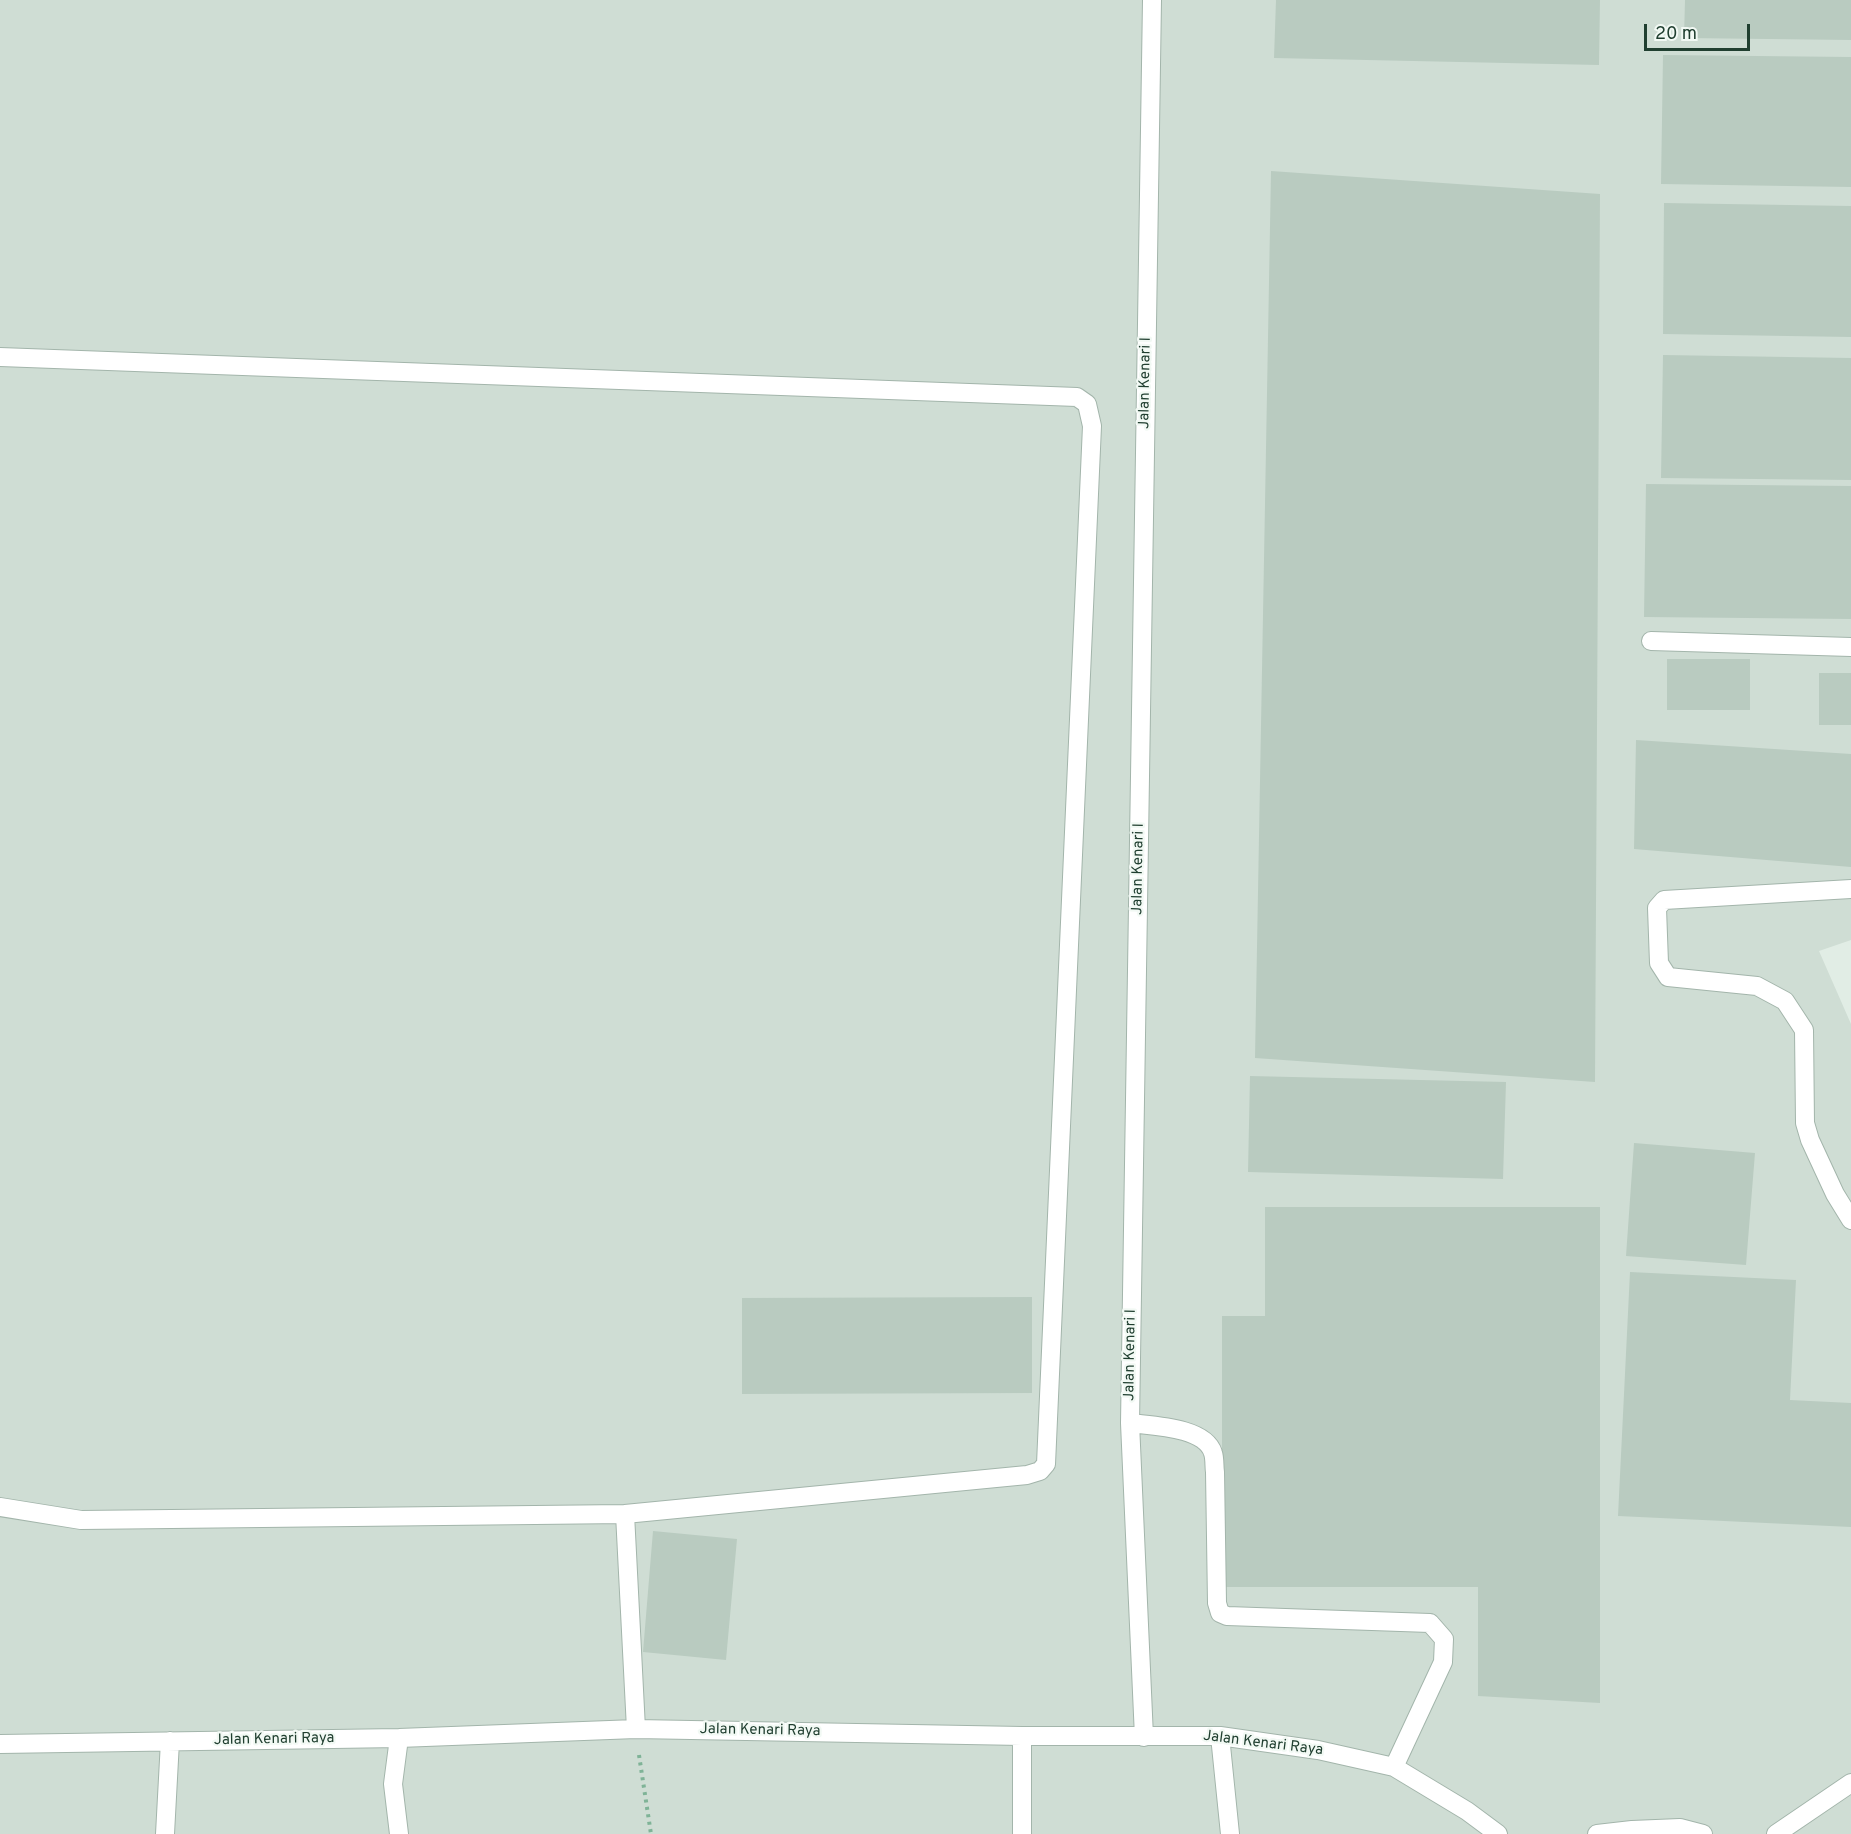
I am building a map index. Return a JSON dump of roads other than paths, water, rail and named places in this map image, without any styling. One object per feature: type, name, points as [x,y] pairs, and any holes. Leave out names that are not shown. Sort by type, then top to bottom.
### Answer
[{"type":"street","name":"Jalan Kenari I","points":[[1144,1737],[1130,1423],[1152,0]]},
{"type":"street","points":[[0,357],[1077,397],[1087,404],[1092,426],[1046,1464],[1040,1471],[1027,1475],[625,1515],[81,1520],[0,1507]]},
{"type":"street","points":[[1651,641],[1851,647]]},
{"type":"street","points":[[1851,889],[1664,900],[1657,908],[1659,963],[1668,977],[1757,986],[1785,1001],[1804,1030],[1805,1123],[1810,1140],[1835,1194],[1851,1220]]},
{"type":"street","points":[[1130,1423],[1190,1432],[1202,1439],[1213,1451],[1217,1603],[1220,1613],[1227,1616],[1430,1623],[1444,1639],[1443,1662],[1394,1767]]},
{"type":"street","points":[[625,1515],[636,1729]]},
{"type":"street","name":"Jalan Kenari Raya","points":[[0,1744],[399,1738],[636,1729],[1022,1736],[1220,1736],[1318,1750],[1394,1767],[1467,1811],[1498,1834]]},
{"type":"street","points":[[1022,1736],[1022,1834]]},
{"type":"street","points":[[1220,1736],[1230,1834]]},
{"type":"street","points":[[399,1738],[393,1784],[399,1834]]},
{"type":"street","points":[[165,1834],[170,1741]]},
{"type":"street","points":[[1776,1834],[1851,1783]]},
{"type":"street","points":[[1597,1834],[1680,1828],[1703,1834]]}]
